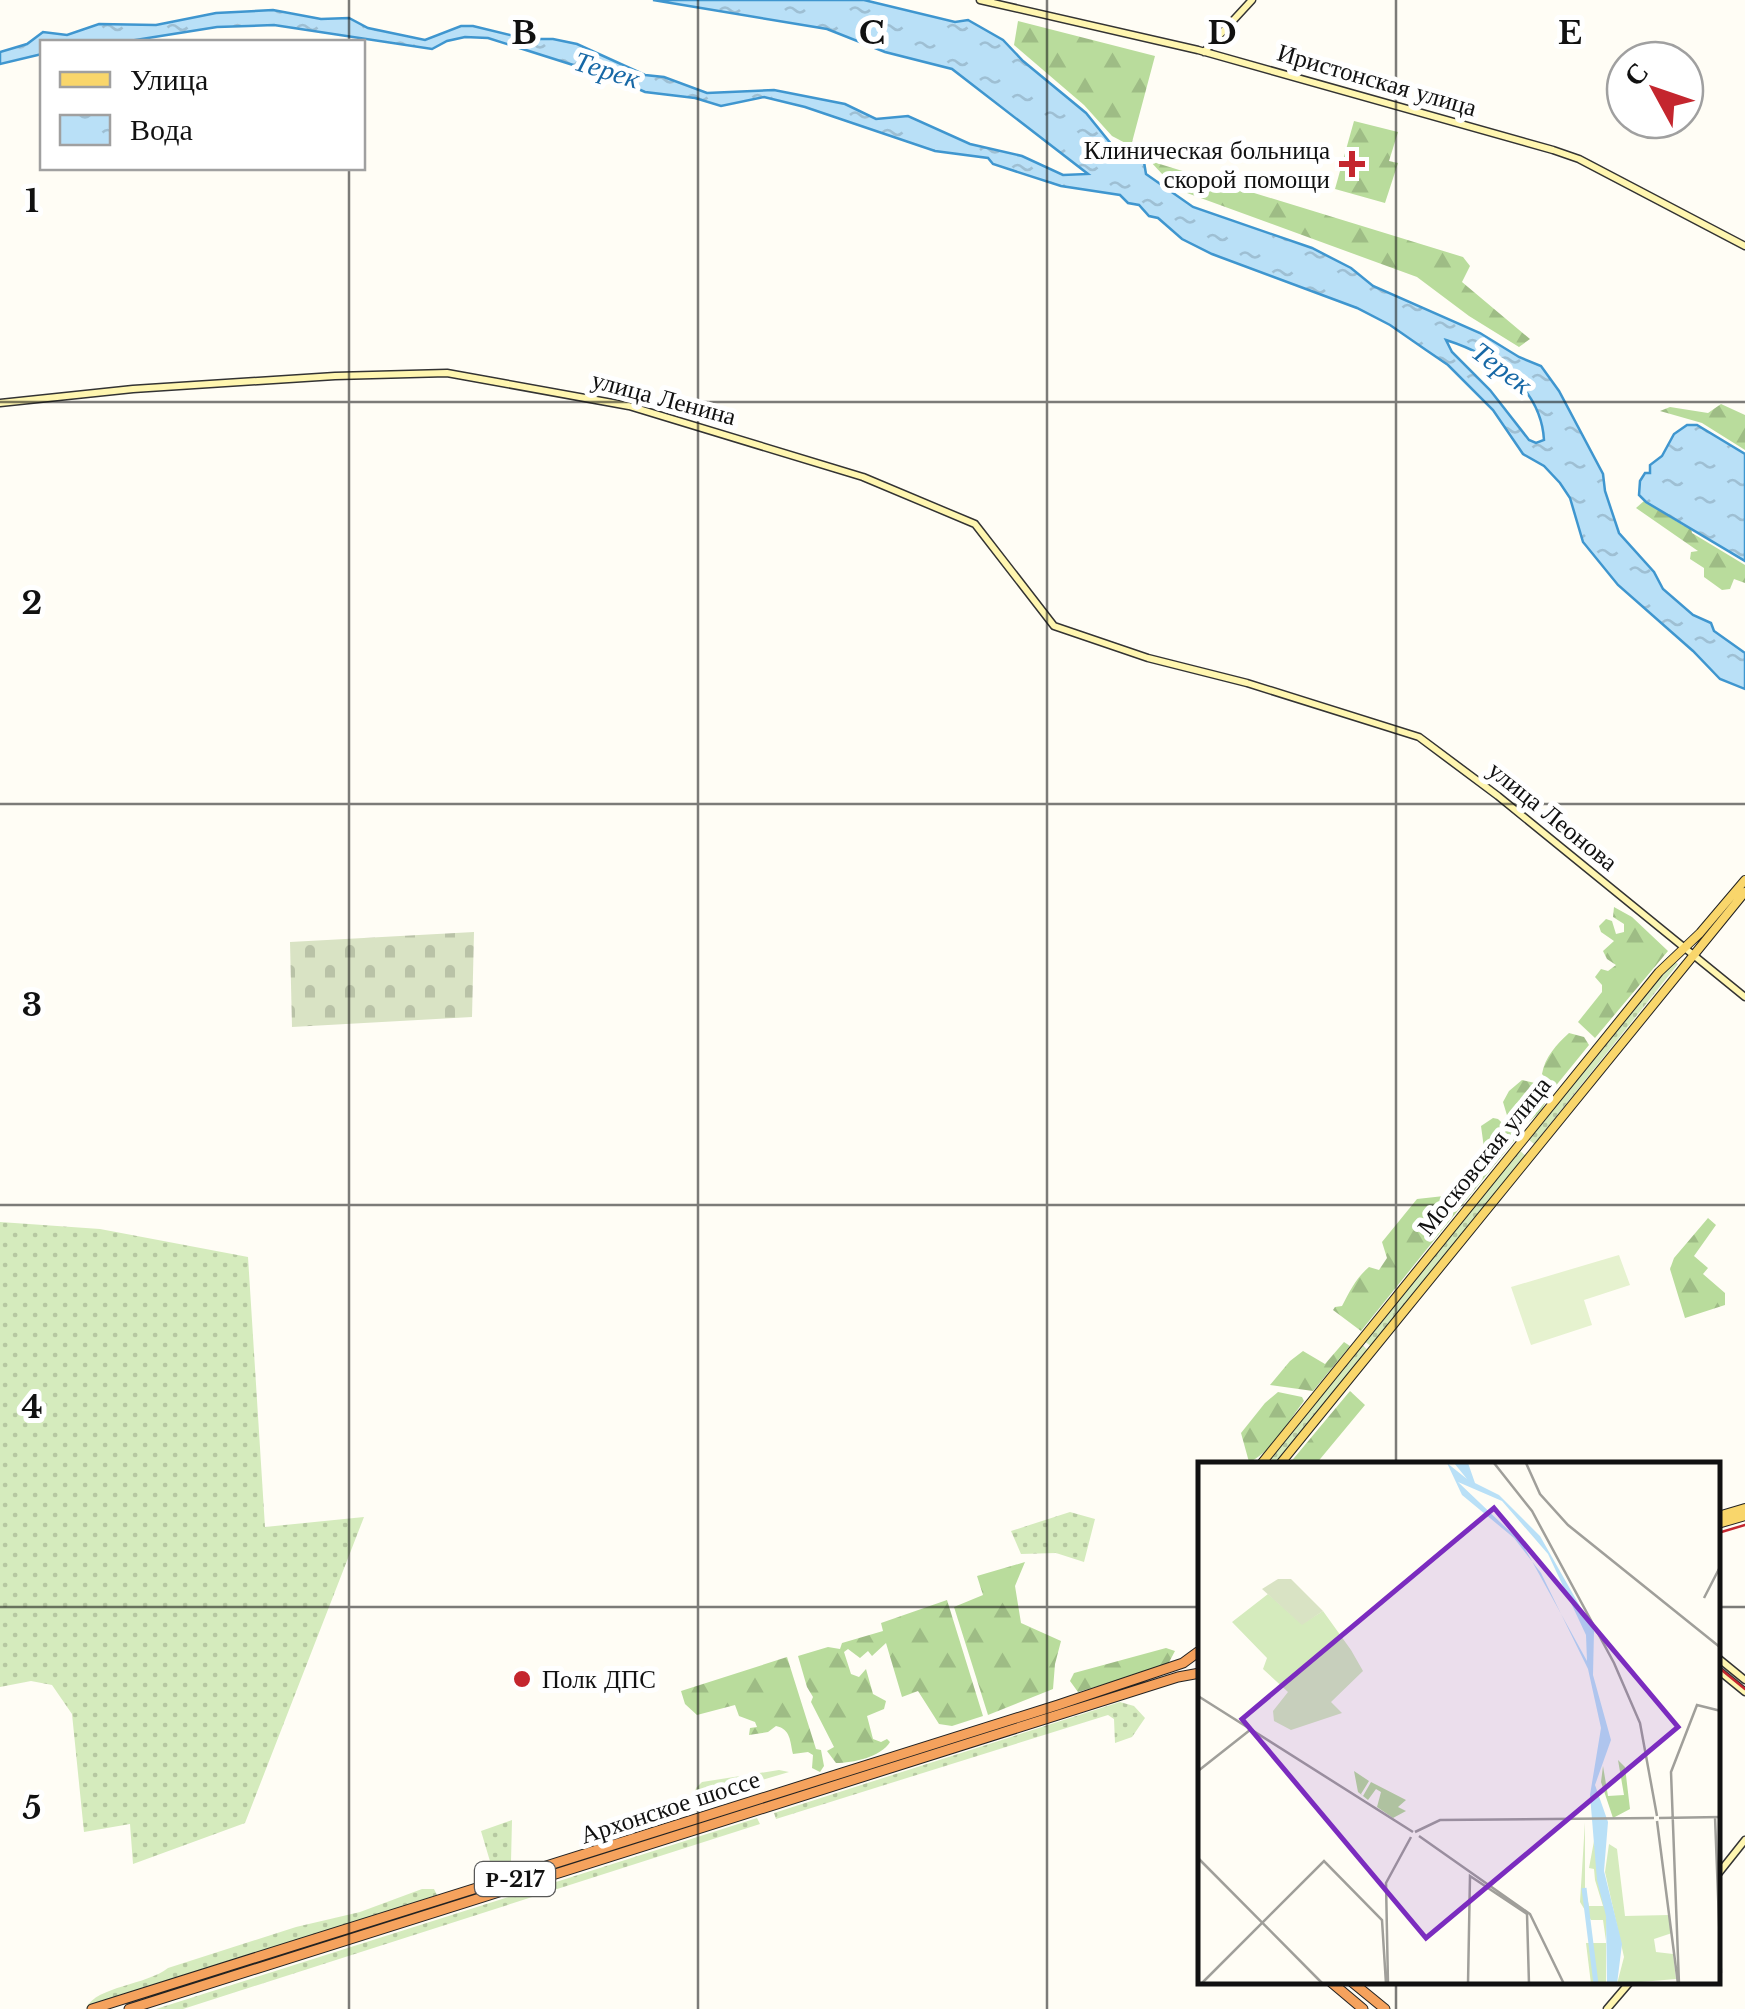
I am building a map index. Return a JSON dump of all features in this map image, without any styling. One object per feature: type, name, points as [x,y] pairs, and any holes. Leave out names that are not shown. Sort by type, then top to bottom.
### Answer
[{"type":"highway","name":"Архонское шоссе","points":[[92,2009],[1040,1711],[1183,1664],[1198,1651]]},
{"type":"highway","name":"Архонское шоссе","points":[[129,2009],[1198,1671]]},
{"type":"highway","points":[[1333,1984],[1362,2009]]},
{"type":"highway","points":[[1354,1984],[1385,2009]]},
{"type":"main road","name":"Московская улица","points":[[1263,1462],[1659,972],[1700,933],[1745,880]]},
{"type":"main road","name":"Московская улица","points":[[1282,1462],[1745,892]]},
{"type":"main road","points":[[1720,1516],[1745,1512]]},
{"type":"main road","points":[[1720,1523],[1745,1512]]},
{"type":"street","name":"Иристонская улица","points":[[980,0],[1204,52],[1579,158],[1745,246]]},
{"type":"street","points":[[1204,52],[1252,0]]},
{"type":"street","name":"улица Ленина","points":[[0,402],[133,389],[448,373],[629,406],[863,477],[964,517],[983,531],[1054,626],[1148,658],[1316,704]]},
{"type":"street","name":"улица Леонова","points":[[1316,704],[1401,730],[1436,749],[1745,997]]},
{"type":"street","points":[[1720,1660],[1745,1680]]},
{"type":"street","points":[[1720,1672],[1745,1692]]},
{"type":"street","points":[[1720,1871],[1745,1840]]},
{"type":"street","points":[[1607,2009],[1628,1984]]},
{"type":"green space","points":[[1018,21],[1155,56],[1131,146],[1112,136],[1084,105],[1014,45]]},
{"type":"green space","points":[[1354,121],[1398,132],[1389,161],[1398,163],[1385,203],[1335,189]]},
{"type":"green space","points":[[1150,161],[1463,257],[1470,266],[1462,282],[1530,339],[1519,347],[1417,277],[1176,189]]},
{"type":"green space","points":[[1721,404],[1745,415],[1745,450],[1702,423],[1660,411],[1670,407],[1708,413]]},
{"type":"green space","points":[[1644,501],[1684,526],[1690,523],[1692,533],[1745,565],[1745,583],[1734,579],[1730,589],[1722,590],[1704,577],[1704,568],[1690,559],[1691,552],[1698,551],[1636,508]]},
{"type":"green space","points":[[1614,907],[1632,917],[1668,951],[1595,1038],[1578,1022],[1602,992],[1595,977],[1601,969],[1608,971],[1616,965],[1603,951],[1614,941],[1599,926],[1606,919],[1612,921],[1616,934],[1624,932],[1624,924],[1613,917]]},
{"type":"green space","points":[[474,932],[472,1017],[292,1027],[290,942]]},
{"type":"green space","points":[[1672,960],[1678,964],[1534,1144],[1528,1139]]},
{"type":"green space","points":[[1569,1033],[1584,1037],[1589,1045],[1554,1088],[1542,1074],[1543,1068]]},
{"type":"green space","points":[[1522,1080],[1547,1090],[1543,1106],[1523,1126],[1509,1122],[1503,1102]]},
{"type":"green space","points":[[1493,1118],[1517,1137],[1361,1331],[1333,1310],[1342,1306],[1369,1267],[1379,1270],[1387,1258],[1382,1242],[1417,1199],[1444,1196],[1484,1148],[1481,1126]]},
{"type":"green space","points":[[1518,1149],[1526,1156],[1372,1347],[1364,1341]]},
{"type":"green space","points":[[1708,1218],[1716,1225],[1694,1256],[1708,1268],[1703,1274],[1725,1293],[1725,1305],[1685,1318],[1670,1269],[1674,1258]]},
{"type":"green space","points":[[0,1222],[100,1229],[248,1257],[265,1527],[364,1517],[245,1823],[133,1864],[130,1824],[84,1832],[72,1714],[52,1685],[31,1681],[0,1687]]},
{"type":"green space","points":[[1619,1255],[1630,1285],[1584,1300],[1592,1325],[1531,1345],[1511,1287]]},
{"type":"green space","points":[[1344,1342],[1350,1346],[1313,1391],[1270,1385],[1303,1351],[1325,1364]]},
{"type":"green space","points":[[1361,1344],[1369,1351],[1277,1462],[1266,1462]]},
{"type":"green space","points":[[1350,1391],[1365,1405],[1318,1462],[1291,1462]]},
{"type":"green space","points":[[1278,1392],[1302,1397],[1304,1401],[1272,1444],[1249,1462],[1241,1433]]},
{"type":"green space","points":[[1070,1512],[1095,1519],[1084,1562],[1056,1553],[1021,1554],[1011,1531]]},
{"type":"green space","points":[[1025,1562],[1015,1586],[1021,1623],[1061,1641],[1053,1689],[988,1715],[954,1607],[983,1595],[977,1576]]},
{"type":"green space","points":[[947,1600],[983,1716],[952,1726],[939,1724],[918,1691],[902,1697],[886,1643],[872,1656],[868,1651],[860,1658],[848,1649],[844,1652],[851,1674],[859,1677],[866,1669],[873,1694],[886,1701],[884,1709],[867,1716],[873,1739],[890,1742],[873,1755],[836,1763],[827,1751],[834,1747],[811,1702],[813,1697],[798,1656],[828,1647],[840,1649],[842,1643],[883,1631],[881,1623]]},
{"type":"green space","points":[[1166,1648],[1175,1651],[1167,1666],[1078,1692],[1070,1681],[1074,1673]]},
{"type":"green space","points":[[787,1657],[816,1749],[821,1750],[824,1766],[820,1772],[812,1768],[813,1755],[793,1754],[785,1730],[776,1726],[768,1732],[749,1735],[750,1728],[757,1727],[755,1722],[739,1716],[735,1705],[697,1715],[685,1704],[681,1691]]},
{"type":"green space","points":[[1120,1702],[1134,1706],[1145,1718],[1132,1737],[1115,1743],[1114,1719],[1108,1715],[776,1819],[774,1813]]},
{"type":"green space","points":[[779,1770],[789,1772],[694,1800],[696,1788],[702,1782]]},
{"type":"green space","points":[[757,1818],[760,1824],[183,2009],[156,2009]]},
{"type":"green space","points":[[512,1820],[511,1862],[492,1868],[481,1831]]},
{"type":"green space","points":[[422,1889],[434,1889],[437,1895],[86,2008],[100,1995],[168,1968],[296,1927],[360,1912]]},
{"type":"water","name":"Терек","points":[[653,0],[864,0],[955,22],[968,20],[1003,40],[1086,113],[1116,150],[1144,162],[1146,174],[1193,207],[1312,248],[1351,268],[1373,286],[1480,333],[1541,366],[1559,391],[1603,474],[1619,533],[1654,572],[1663,589],[1745,653],[1745,689],[1720,679],[1618,585],[1583,542],[1570,498],[1560,483],[1544,466],[1523,454],[1493,410],[1448,365],[1390,325],[1357,308],[1182,239],[1158,218],[1120,195],[1061,186],[993,164],[988,158],[935,151],[764,97],[721,106],[695,98],[645,92],[611,77],[488,38],[465,37],[432,49],[274,25],[217,27],[136,40],[40,40],[40,54],[0,64],[0,52],[27,44],[43,32],[67,35],[99,24],[156,25],[216,13],[273,10],[321,19],[349,18],[368,28],[425,40],[461,26],[473,26],[526,39],[577,44],[645,75],[664,77],[707,93],[774,90],[845,104],[876,119],[908,116],[970,144],[1022,156],[1063,175],[1088,174],[952,69],[885,52],[827,29]],"holes":[[[1446,340],[1481,354],[1524,389],[1541,421],[1544,440],[1529,440],[1490,390],[1452,352]]]},
{"type":"water","points":[[1687,425],[1697,425],[1745,454],[1745,561],[1639,495],[1640,481],[1645,473],[1650,473],[1650,465],[1662,456],[1674,434]]},
{"type":"tram line","points":[[1720,1532],[1745,1525]]},
{"type":"tram line","points":[[1720,1669],[1745,1689]]},
{"type":"place","name":"Клиническая больница скорой помощи","points":[[1352,164]]},
{"type":"place","name":"Полк ДПС","points":[[522,1679]]}]
